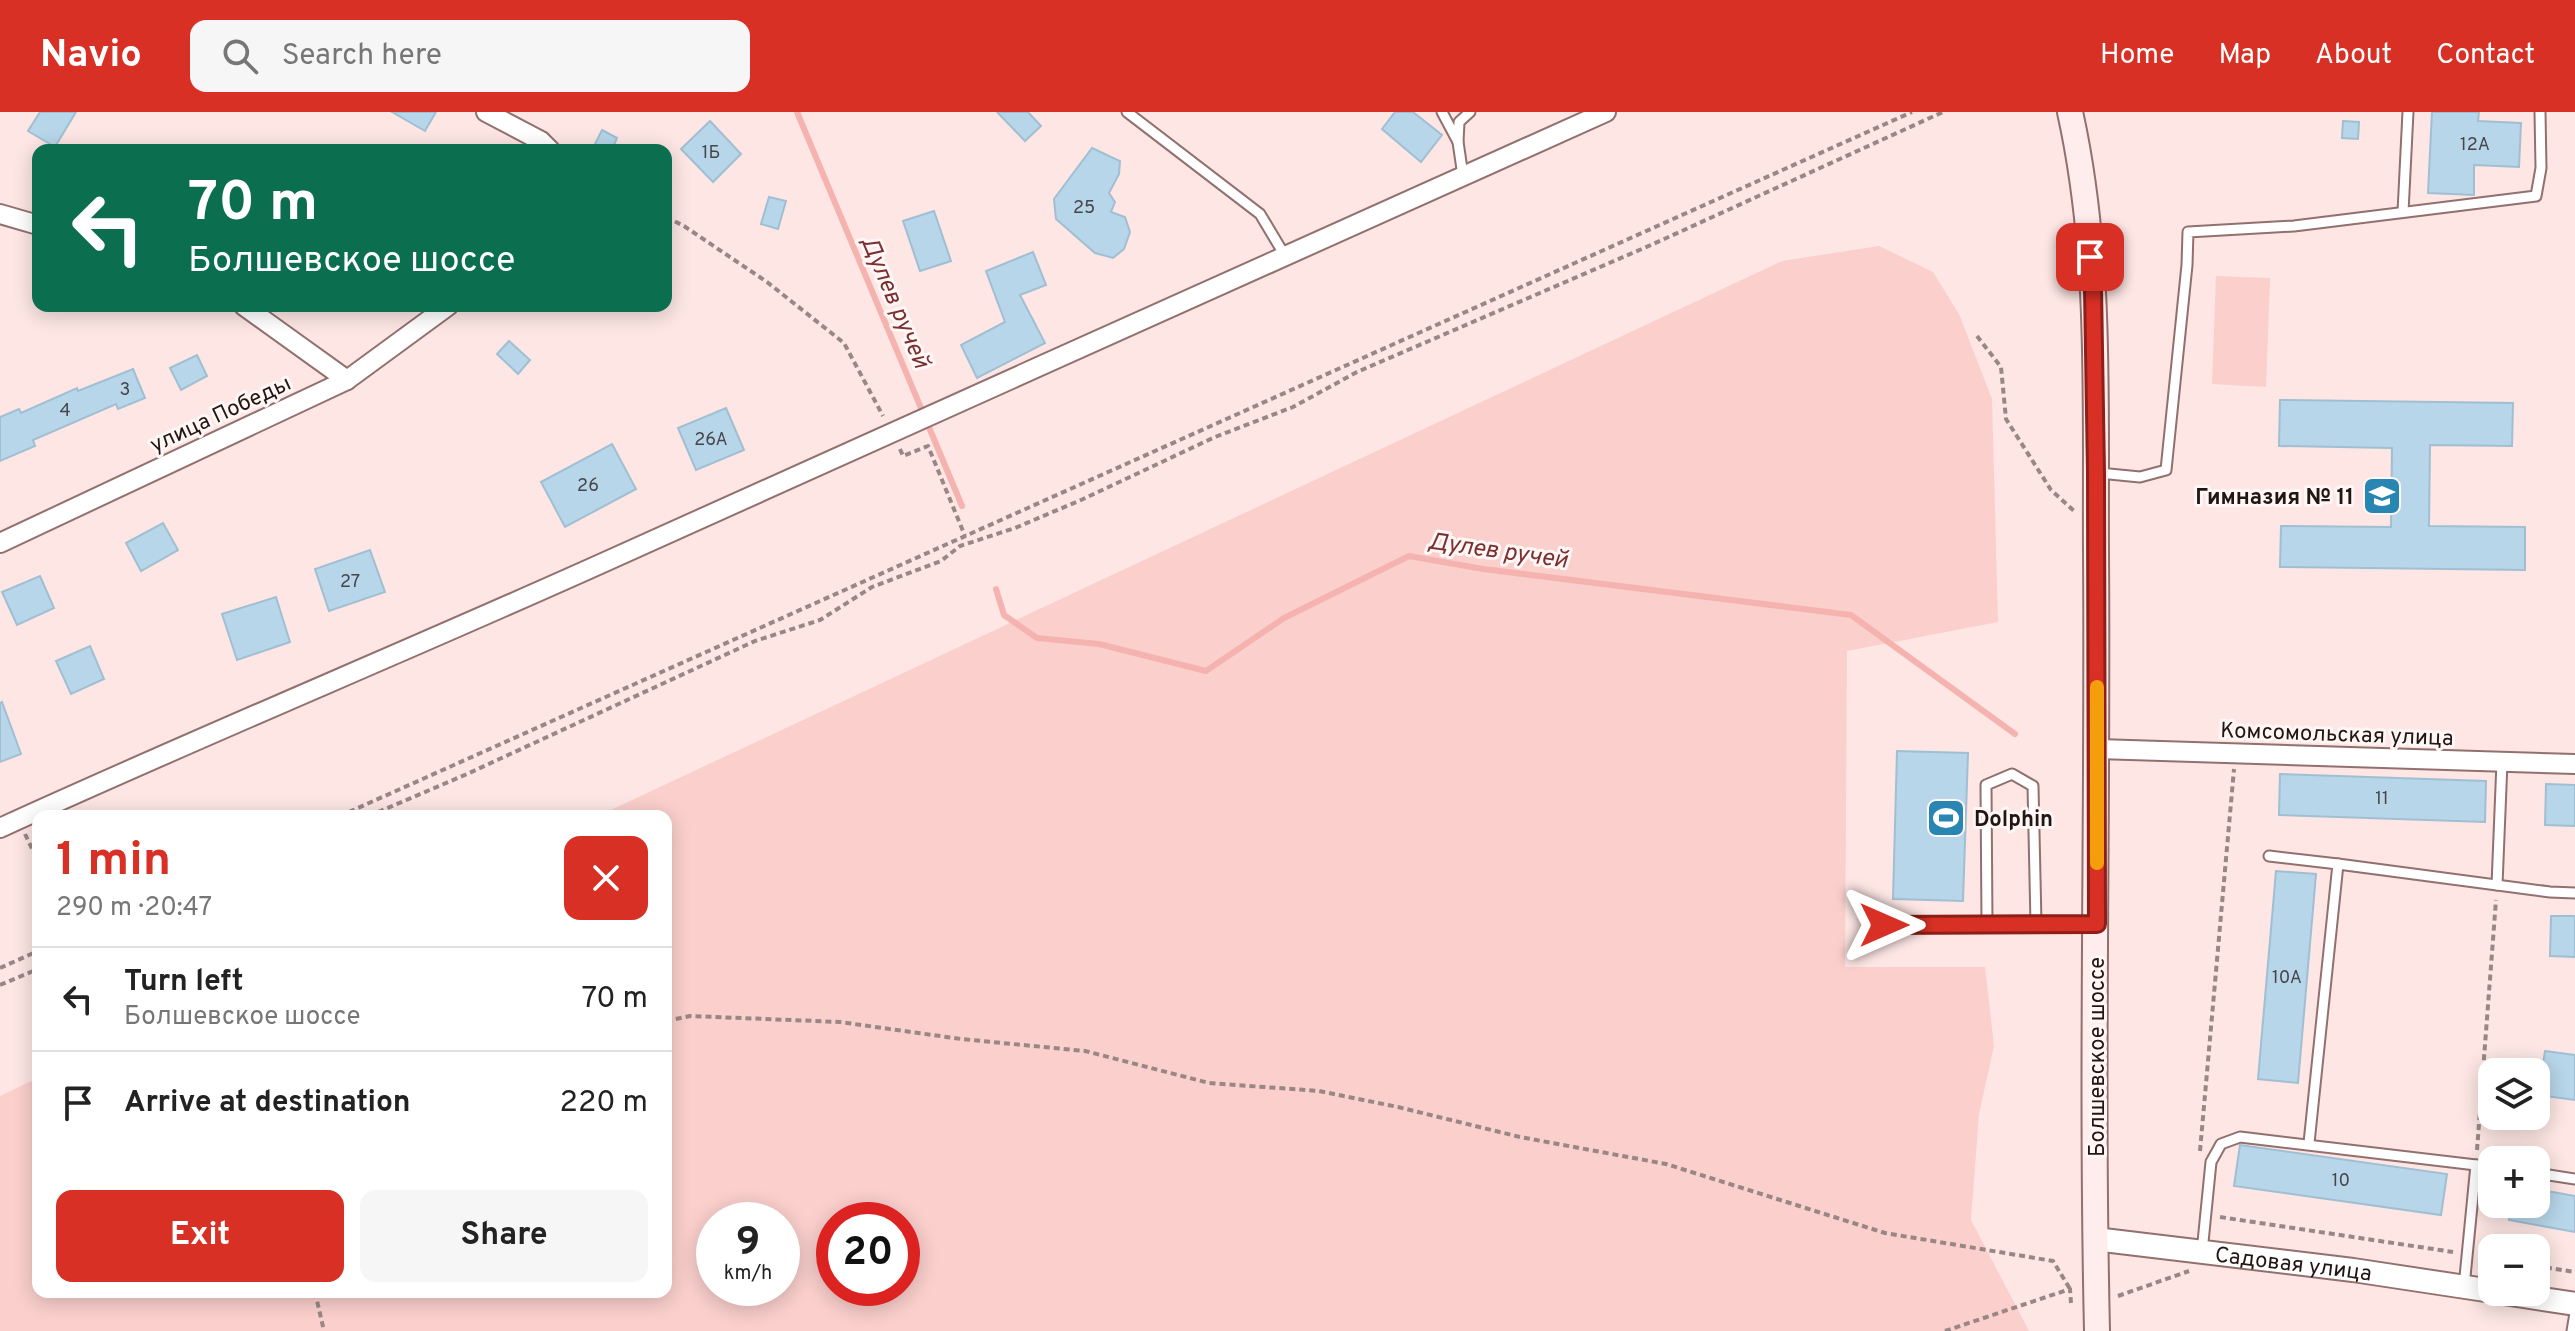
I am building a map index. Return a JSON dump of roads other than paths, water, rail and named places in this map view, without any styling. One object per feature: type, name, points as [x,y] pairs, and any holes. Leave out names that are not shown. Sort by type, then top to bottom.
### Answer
[{"type":"main road","name":"Болшевское шоссе","points":[[2070,112],[2082,164],[2093,288],[2098,749],[2097,1331]]},
{"type":"street","points":[[486,112],[544,144]]},
{"type":"street","points":[[40,810],[179,746],[602,563],[1284,254],[1606,112]]},
{"type":"street","points":[[0,214],[32,223]]},
{"type":"street","points":[[252,312],[347,380]]},
{"type":"street","name":"улица Победы","points":[[0,543],[347,380],[440,312]]},
{"type":"street","name":"Комсомольская улица","points":[[2098,749],[2575,764]]},
{"type":"street","points":[[0,828],[32,814]]},
{"type":"street","name":"Садовая улица","points":[[2095,1239],[2353,1270],[2478,1289]]},
{"type":"street","name":"Садовая улица","points":[[2550,1300],[2575,1304]]},
{"type":"lane","points":[[1127,112],[1260,214],[1284,254]]},
{"type":"lane","points":[[1442,112],[1458,142]]},
{"type":"lane","points":[[1463,176],[1458,142],[1459,122],[1470,112]]},
{"type":"lane","points":[[2403,212],[2408,112]]},
{"type":"lane","points":[[2096,473],[2140,477],[2166,470],[2188,232],[2294,226],[2536,196],[2541,168],[2540,112]]},
{"type":"lane","points":[[2497,885],[2502,762]]},
{"type":"lane","points":[[1987,924],[1986,785],[2012,774],[2033,786],[2036,924]]},
{"type":"lane","points":[[2269,856],[2575,893]]},
{"type":"lane","points":[[2309,1143],[2338,864]]},
{"type":"lane","points":[[1884,925],[2097,924]]},
{"type":"lane","points":[[2196,1252],[2206,1215],[2211,1162],[2221,1144],[2240,1137],[2309,1143],[2476,1165],[2464,1287]]},
{"type":"lane","points":[[2550,1175],[2575,1179]]},
{"type":"lane","points":[[2572,1331],[2575,1313]]},
{"type":"waterway","name":"Дулев ручей","points":[[797,112],[962,506]]},
{"type":"waterway","name":"Дулев ручей","points":[[996,589],[1004,615],[1037,638],[1099,644],[1206,671],[1284,618],[1409,556],[1483,569],[1851,615],[2015,734]]},
{"type":"place","name":"Гимназия № 11","points":[[2382,496]]},
{"type":"place","name":"Dolphin","points":[[1946,818]]}]
